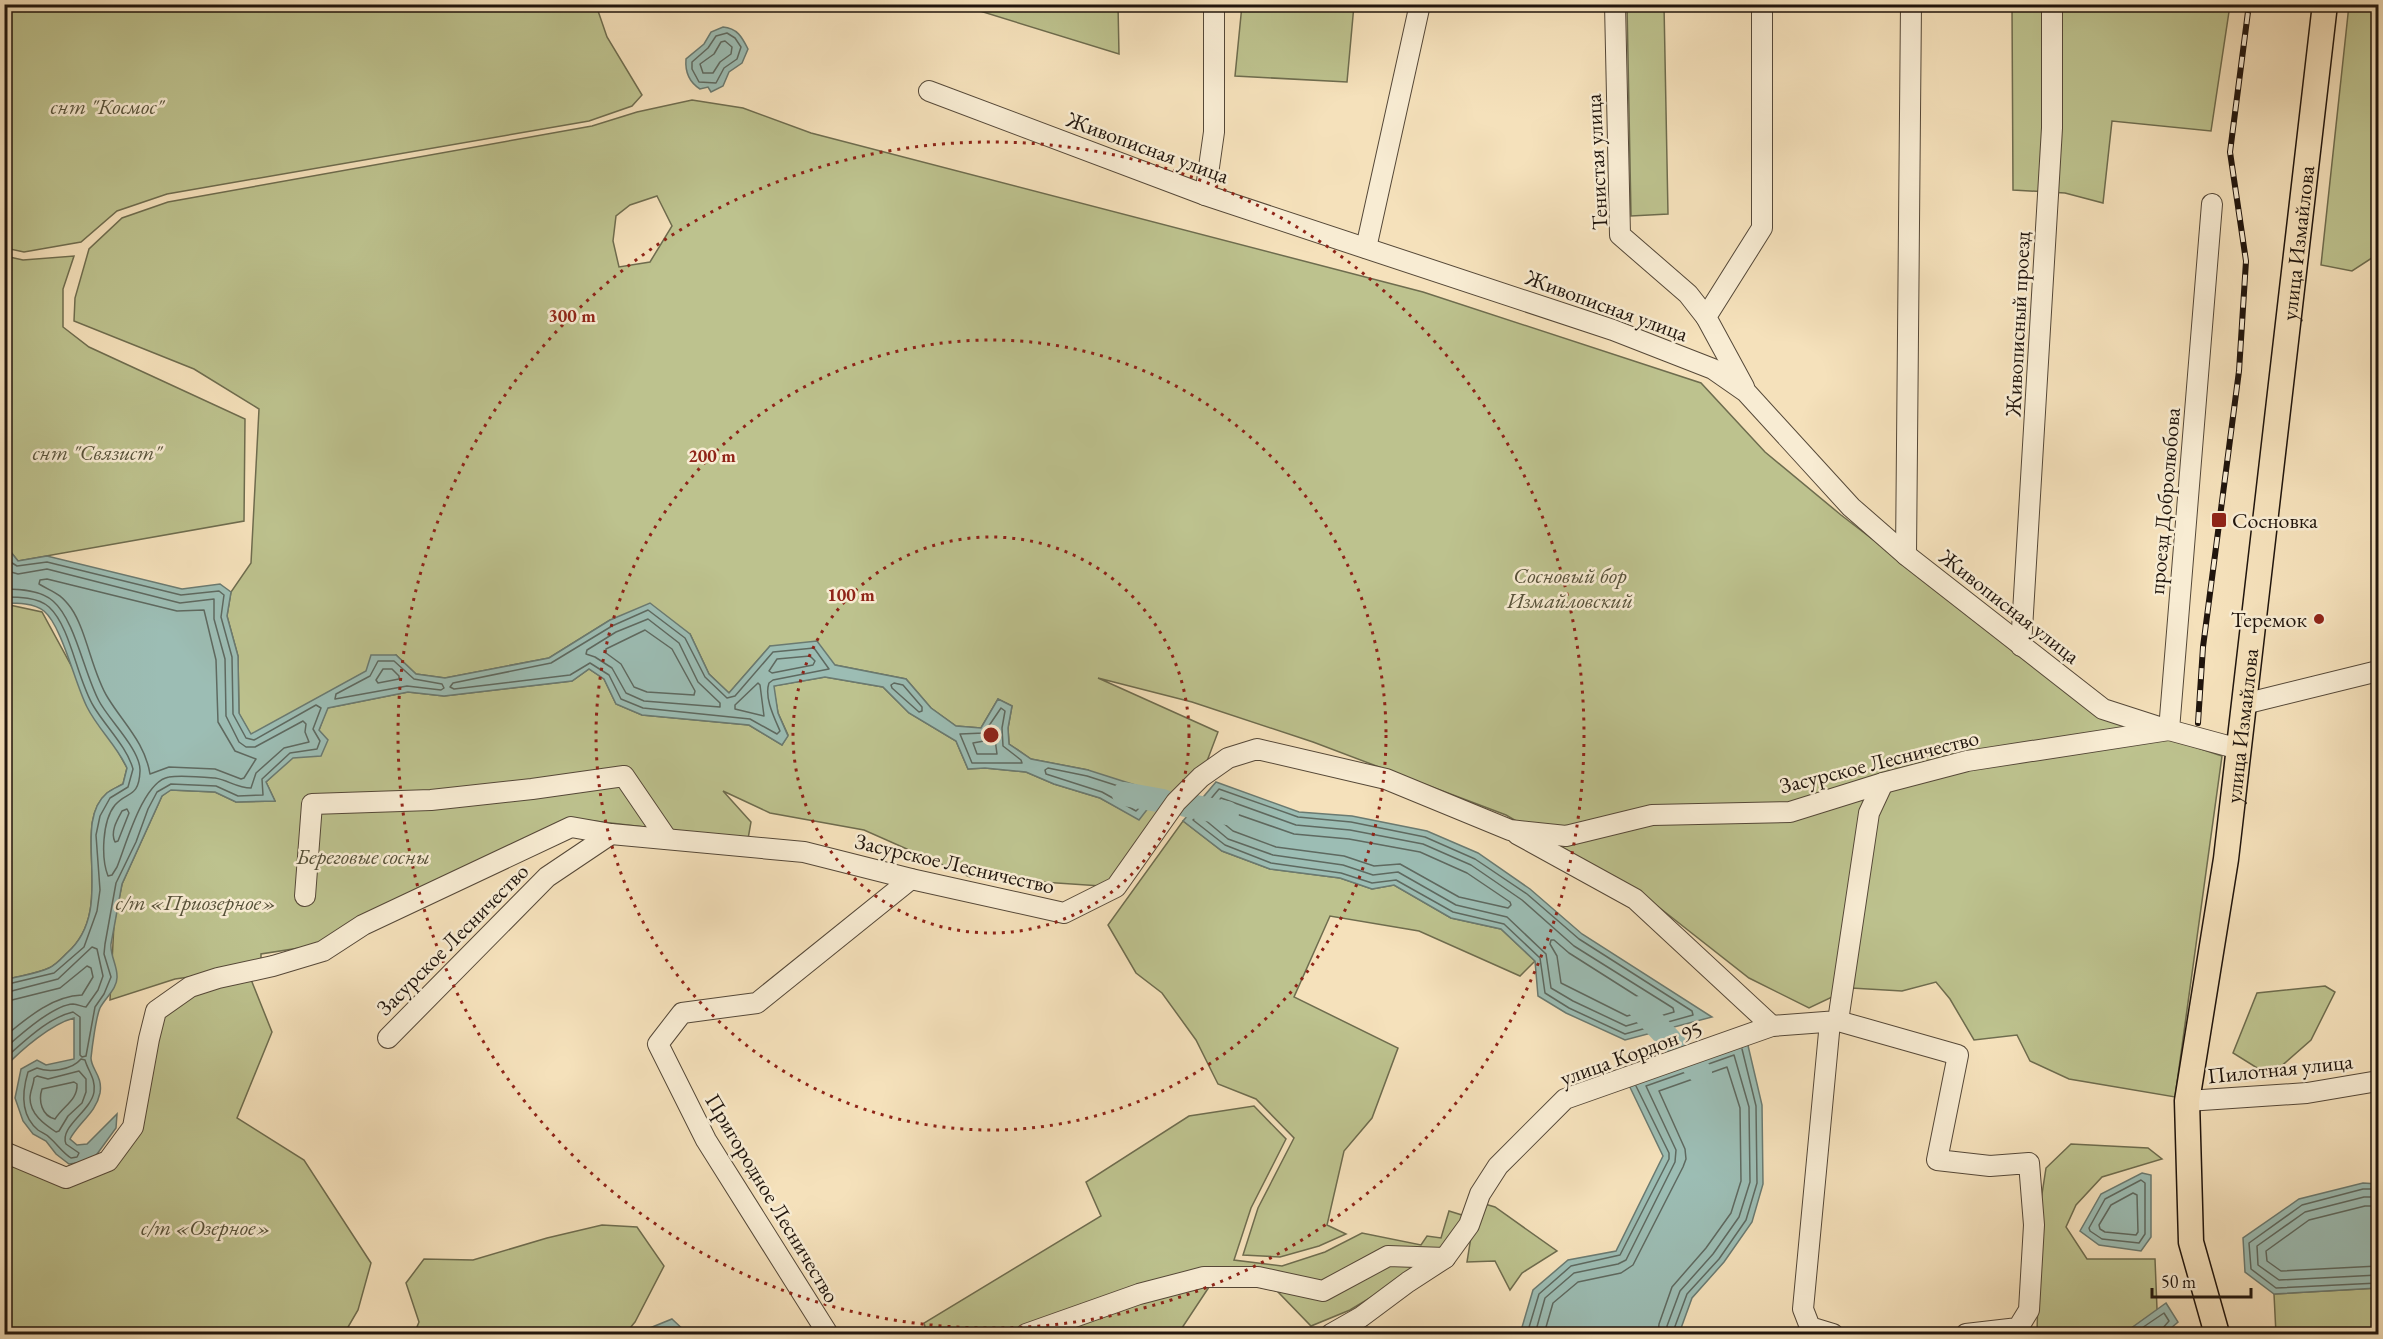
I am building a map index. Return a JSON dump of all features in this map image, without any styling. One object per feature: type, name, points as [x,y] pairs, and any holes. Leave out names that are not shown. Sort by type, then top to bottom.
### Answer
[{"type":"main road","name":"улица Измайлова","points":[[2217,1335],[2191,1242],[2187,1101],[2226,859],[2325,4]]},
{"type":"street","points":[[1205,195],[1214,132],[1214,4]]},
{"type":"street","points":[[1366,248],[1420,4]]},
{"type":"street","name":"Тенистая улица","points":[[1615,4],[1620,235],[1688,294],[1706,317],[1746,392]]},
{"type":"street","points":[[1706,317],[1762,228],[1762,4]]},
{"type":"street","points":[[1906,555],[1911,4]]},
{"type":"street","name":"Живописный проезд","points":[[2021,646],[2052,128],[2052,4]]},
{"type":"street","name":"Живописная улица","points":[[929,91],[1205,195],[1613,330],[1713,369],[1746,392],[1851,507],[1906,555],[2103,709],[2169,730]]},
{"type":"street","name":"проезд Добролюбова","points":[[2169,730],[2212,204]]},
{"type":"street","points":[[2244,704],[2379,671]]},
{"type":"street","points":[[2169,730],[2239,749]]},
{"type":"street","name":"Засурское Лесничество","points":[[4,1152],[66,1178],[108,1161],[133,1127],[156,1011],[190,987],[323,951],[363,925],[571,827],[611,834],[804,852],[911,879],[1064,913],[1116,887],[1176,802],[1201,777],[1228,758],[1257,749],[1386,779],[1510,830],[1566,836],[1652,815],[1790,812],[1884,783],[1967,761],[2169,730]]},
{"type":"street","points":[[305,896],[312,804],[431,800],[624,776],[667,839]]},
{"type":"street","points":[[1833,1335],[1810,1327],[1803,1309],[1834,1021],[1869,813],[1884,783]]},
{"type":"street","points":[[1510,830],[1635,899],[1772,1026]]},
{"type":"street","name":"Засурское Лесничество","points":[[388,1038],[547,877],[611,834]]},
{"type":"street","name":"Пригородное Лесничество","points":[[828,1335],[706,1140],[658,1044],[682,1012],[757,1003],[911,879]]},
{"type":"street","name":"улица Кордон 95","points":[[1331,1335],[1361,1317],[1444,1258],[1469,1225],[1480,1194],[1498,1166],[1565,1099],[1772,1026],[1834,1021],[1958,1055],[1937,1160],[1990,1166],[2029,1163],[2034,1225],[2029,1310],[2018,1328],[1966,1335]]},
{"type":"street","name":"Пилотная улица","points":[[2187,1101],[2307,1093],[2379,1082]]},
{"type":"street","points":[[1026,1335],[1139,1294],[1204,1277],[1258,1276],[1323,1291],[1388,1256],[1444,1258]]},
{"type":"green space","name":"снт \"Космос\"","points":[[4,5],[596,5],[607,37],[642,95],[632,106],[589,121],[167,194],[117,211],[81,242],[24,252],[5,248]]},
{"type":"green space","points":[[970,5],[1118,5],[1119,54],[970,8]]},
{"type":"green space","points":[[1242,5],[1354,5],[1347,82],[1235,76]]},
{"type":"green space","points":[[1627,5],[1664,5],[1668,214],[1631,216]]},
{"type":"green space","points":[[2012,5],[2230,5],[2211,131],[2112,121],[2103,203],[2065,193],[2013,190]]},
{"type":"green space","points":[[2349,5],[2378,5],[2378,213],[2375,256],[2352,271],[2321,265]]},
{"type":"green space","name":"Сосновый бор Измайловский","points":[[692,100],[743,108],[811,133],[1423,292],[1701,383],[1765,452],[1841,515],[2102,716],[2222,756],[2175,1097],[2069,1079],[2030,1061],[2017,1035],[1974,1040],[1950,999],[1936,982],[1902,991],[1851,988],[1809,1008],[1749,978],[1642,894],[1506,815],[1313,742],[1192,702],[1098,678],[1218,732],[1201,777],[1116,887],[970,877],[864,830],[770,813],[723,791],[751,822],[748,839],[568,818],[325,944],[261,954],[261,967],[175,979],[110,1000],[114,924],[122,884],[162,796],[170,790],[215,792],[236,802],[275,801],[266,782],[319,730],[327,708],[408,692],[444,696],[572,681],[589,669],[604,679],[616,704],[642,715],[749,725],[782,745],[788,735],[778,713],[773,686],[825,677],[883,687],[909,713],[956,741],[968,769],[985,768],[1026,772],[1054,784],[1100,798],[1139,819],[1088,770],[1031,759],[1009,744],[1008,728],[1012,706],[998,699],[981,728],[956,726],[931,708],[906,679],[835,665],[770,646],[729,693],[709,674],[690,634],[610,620],[549,658],[445,678],[416,674],[396,655],[251,735],[239,714],[238,656],[227,616],[231,592],[251,563],[259,409],[194,369],[74,321],[75,298],[89,249],[122,218],[168,202],[592,126],[637,112]],"holes":[[[657,196],[672,226],[650,262],[619,267],[613,241],[616,216],[630,205]]]},
{"type":"green space","name":"снт \"Связист\"","points":[[5,256],[23,260],[74,256],[63,289],[63,327],[89,347],[245,419],[244,521],[18,561],[10,551],[5,553]]},
{"type":"green space","points":[[5,604],[42,612],[127,768],[123,784],[107,793],[96,807],[91,846],[92,891],[89,914],[82,935],[52,967],[5,980]]},
{"type":"green space","points":[[1183,821],[1222,851],[1270,869],[1340,878],[1372,889],[1394,885],[1451,918],[1501,929],[1535,961],[1520,976],[1419,931],[1330,916],[1294,997],[1398,1048],[1372,1118],[1344,1151],[1327,1225],[1346,1234],[1319,1246],[1280,1257],[1243,1255],[1258,1208],[1294,1138],[1256,1099],[1218,1084],[1196,1040],[1162,993],[1136,973],[1108,925]]},
{"type":"green space","name":"с/т «Озерное»","points":[[250,977],[272,1032],[237,1118],[304,1160],[371,1263],[358,1310],[344,1334],[5,1334],[4,1157],[57,1183],[114,1168],[138,1134],[164,1012],[182,996]]},
{"type":"green space","points":[[2325,986],[2335,992],[2311,1040],[2270,1076],[2233,1053],[2257,993]]},
{"type":"green space","points":[[1254,1106],[1286,1139],[1251,1208],[1234,1260],[1282,1266],[1325,1252],[1362,1233],[1421,1245],[1427,1236],[1441,1238],[1449,1211],[1462,1215],[1471,1200],[1495,1207],[1557,1251],[1522,1273],[1510,1290],[1495,1261],[1467,1262],[1471,1237],[1350,1310],[1311,1326],[1277,1291],[1227,1280],[1211,1284],[1178,1334],[927,1334],[924,1323],[1101,1216],[1086,1182],[1189,1116]]},
{"type":"green space","points":[[2071,1144],[2148,1148],[2162,1159],[2102,1177],[2076,1205],[2066,1227],[2087,1259],[2155,1259],[2158,1334],[2146,1318],[2123,1334],[2037,1334],[2040,1207],[2046,1168]]},
{"type":"green space","points":[[602,1225],[637,1227],[664,1266],[635,1322],[625,1334],[414,1334],[419,1322],[406,1283],[424,1259],[473,1260],[547,1238]]},
{"type":"green space","points":[[2378,1288],[2378,1333],[2276,1334],[2274,1294]]},
{"type":"water","points":[[723,27],[732,29],[738,34],[748,49],[742,63],[729,72],[723,86],[711,92],[708,87],[700,89],[689,76],[686,59],[704,44],[711,32]]},
{"type":"water","points":[[10,551],[18,561],[47,556],[182,589],[220,584],[231,592],[227,616],[238,656],[239,713],[251,734],[366,671],[371,655],[396,655],[416,674],[445,678],[549,658],[610,620],[650,603],[690,634],[709,674],[729,693],[770,646],[817,641],[835,665],[906,679],[931,708],[956,726],[981,728],[998,699],[1012,706],[1008,728],[1009,744],[1031,759],[1088,770],[1160,793],[1139,820],[1100,798],[1054,784],[1026,772],[985,768],[968,769],[956,741],[909,713],[883,687],[825,677],[774,686],[778,713],[788,736],[782,745],[749,725],[642,715],[616,704],[604,679],[589,669],[572,681],[444,696],[408,692],[328,708],[319,730],[328,740],[321,756],[293,758],[266,782],[275,801],[236,802],[215,792],[171,790],[162,796],[122,884],[111,944],[117,980],[99,1012],[91,1058],[100,1082],[100,1093],[95,1106],[70,1139],[77,1145],[87,1144],[117,1114],[116,1128],[92,1161],[69,1164],[56,1154],[46,1141],[33,1134],[23,1121],[15,1098],[21,1069],[37,1060],[46,1065],[74,1059],[74,1018],[46,1032],[5,1067],[5,980],[52,967],[82,935],[89,914],[92,891],[92,825],[96,807],[107,793],[123,784],[127,768],[87,707],[51,618],[35,606],[5,603],[5,553]]},
{"type":"water","points":[[1216,782],[1299,812],[1352,816],[1427,831],[1478,853],[1530,889],[1582,934],[1712,1017],[1625,1040],[1566,1013],[1538,996],[1535,961],[1501,929],[1451,918],[1394,885],[1372,889],[1340,878],[1270,869],[1222,851],[1183,821]]},
{"type":"water","points":[[1746,1037],[1762,1105],[1763,1184],[1752,1222],[1724,1262],[1692,1298],[1680,1331],[1681,1334],[1520,1334],[1533,1290],[1568,1260],[1616,1251],[1663,1156],[1626,1079]]},
{"type":"water","points":[[2142,1173],[2151,1175],[2151,1237],[2141,1251],[2099,1245],[2080,1231],[2101,1194]]},
{"type":"water","points":[[2363,1183],[2378,1184],[2378,1288],[2274,1294],[2245,1272],[2243,1238],[2299,1199]]},
{"type":"water","points":[[2166,1303],[2178,1322],[2164,1334],[2123,1334]]},
{"type":"water","points":[[672,1319],[688,1334],[635,1334]]},
{"type":"waterway","points":[[1124,794],[1163,801]]},
{"type":"waterway","points":[[1186,805],[1227,813]]},
{"type":"waterway","points":[[1640,1008],[1700,1072]]},
{"type":"railway","points":[[2198,723],[2203,647],[2239,371],[2246,261],[2230,152],[2249,4]]},
{"type":"place","name":"Сосновка","points":[[2219,520]]},
{"type":"place","name":"Теремок","points":[[2319,619]]},
{"type":"park label","name":"Береговые сосны","points":[[363,856]]},
{"type":"park label","name":"с/т «Приозерное»","points":[[196,902]]}]
